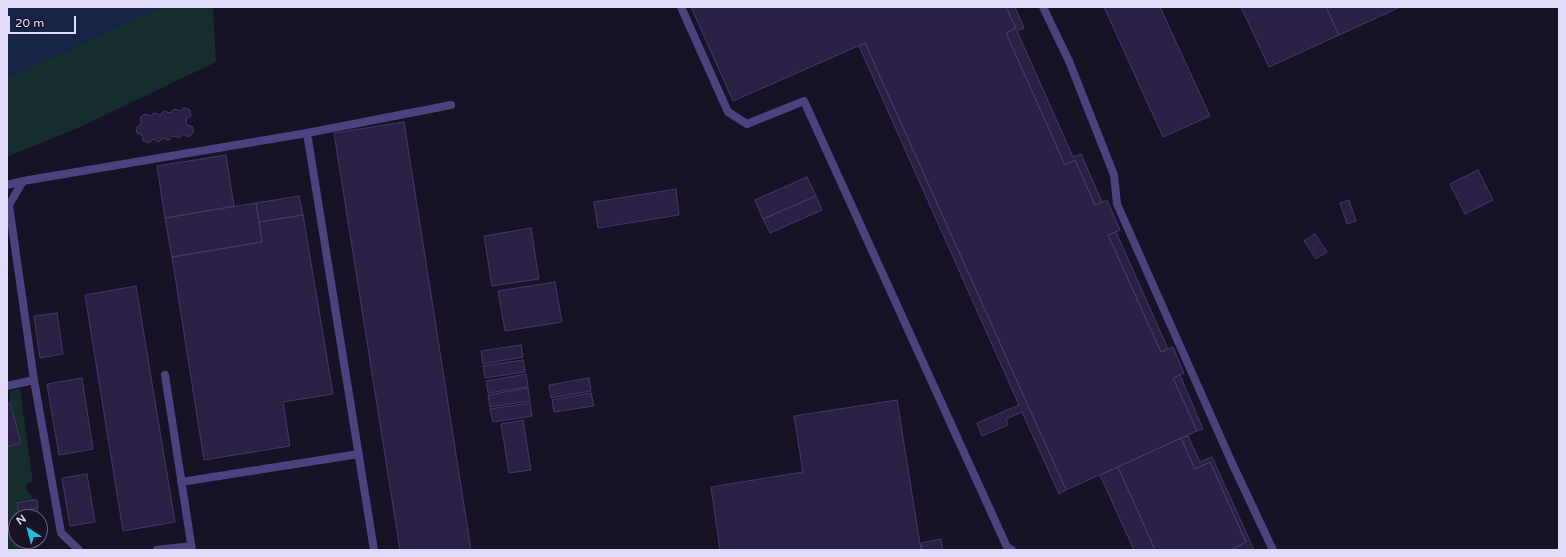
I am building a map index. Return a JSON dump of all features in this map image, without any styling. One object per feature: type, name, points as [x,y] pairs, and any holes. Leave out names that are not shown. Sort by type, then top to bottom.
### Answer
[{"type":"lane","points":[[681,7],[728,112],[747,124],[804,101],[1007,547],[1012,550]]},
{"type":"lane","points":[[1043,7],[1069,61],[1114,175],[1117,204],[1232,463],[1273,550]]},
{"type":"lane","points":[[7,185],[23,181],[307,133],[451,105]]},
{"type":"lane","points":[[307,133],[360,454],[374,550]]},
{"type":"lane","points":[[23,181],[9,205],[34,380],[61,533],[79,550]]},
{"type":"lane","points":[[158,550],[191,548],[165,375]]},
{"type":"lane","points":[[7,386],[34,380]]},
{"type":"lane","points":[[182,482],[360,454]]},
{"type":"green space","points":[[161,7],[213,7],[216,62],[80,127],[7,157],[7,78]]},
{"type":"green space","points":[[20,389],[33,482],[27,483],[26,488],[34,500],[17,503],[18,509],[8,509],[8,549],[27,549],[26,550],[7,550],[7,447],[21,443],[10,403],[10,391]]},
{"type":"water","points":[[7,7],[161,7],[7,78]]},
{"type":"building","points":[[691,7],[1006,7],[1016,28],[1006,33],[1065,165],[1075,160],[1095,205],[1107,200],[1120,230],[1108,235],[1161,352],[1173,347],[1184,373],[1173,378],[1197,431],[1066,490],[865,43],[733,101]]},
{"type":"building","points":[[1006,7],[1015,7],[1024,28],[1017,31],[1073,157],[1081,154],[1102,202],[1095,205],[1075,160],[1065,165],[1006,33],[1016,28]]},
{"type":"building","points":[[1104,7],[1160,7],[1210,116],[1163,137]]},
{"type":"building","points":[[1241,7],[1326,7],[1339,35],[1269,67]]},
{"type":"building","points":[[1326,7],[1400,7],[1339,35]]},
{"type":"building","points":[[865,43],[1066,490],[1059,494],[1022,412],[1006,419],[1008,425],[982,436],[977,423],[1019,405],[859,46]]},
{"type":"building","points":[[184,108],[190,110],[191,116],[186,119],[187,125],[193,127],[193,133],[189,137],[183,134],[179,138],[173,136],[169,140],[163,138],[159,142],[153,139],[149,143],[143,141],[142,135],[137,133],[136,128],[141,124],[140,118],[144,114],[150,116],[154,113],[160,115],[164,111],[170,113],[174,109],[180,111]]},
{"type":"building","points":[[404,122],[471,550],[400,550],[334,133]]},
{"type":"building","points":[[226,155],[234,206],[165,218],[157,166]]},
{"type":"building","points":[[1478,170],[1493,200],[1465,214],[1450,184]]},
{"type":"building","points":[[807,177],[816,196],[763,219],[755,200]]},
{"type":"building","points":[[676,189],[679,215],[598,228],[594,202]]},
{"type":"building","points":[[299,196],[303,215],[259,222],[256,203]]},
{"type":"building","points":[[816,196],[822,210],[770,233],[763,219]]},
{"type":"building","points":[[1349,200],[1356,221],[1347,224],[1340,203]]},
{"type":"building","points":[[256,203],[262,242],[172,257],[165,218]]},
{"type":"building","points":[[303,215],[333,394],[283,402],[290,446],[204,460],[172,257],[262,242],[259,222]]},
{"type":"building","points":[[531,228],[539,279],[492,286],[484,236]]},
{"type":"building","points":[[1116,232],[1168,349],[1161,352],[1108,235]]},
{"type":"building","points":[[1315,234],[1327,252],[1316,259],[1304,241]]},
{"type":"building","points":[[555,282],[562,322],[505,331],[498,291]]},
{"type":"building","points":[[136,286],[175,522],[123,531],[85,295]]},
{"type":"building","points":[[57,313],[63,354],[40,358],[34,316]]},
{"type":"building","points":[[521,345],[523,357],[483,364],[481,351]]},
{"type":"building","points":[[523,360],[525,372],[485,378],[483,366]]},
{"type":"building","points":[[526,374],[528,387],[488,393],[486,381]]},
{"type":"building","points":[[1180,375],[1203,429],[1197,431],[1173,378]]},
{"type":"building","points":[[82,378],[93,449],[59,455],[47,384]]},
{"type":"building","points":[[589,378],[591,391],[551,398],[549,385]]},
{"type":"building","points":[[528,388],[530,401],[490,407],[488,395]]},
{"type":"building","points":[[591,393],[594,406],[554,412],[552,400]]},
{"type":"building","points":[[897,400],[921,550],[720,550],[711,487],[803,472],[794,416]]},
{"type":"building","points":[[10,403],[21,443],[7,447],[7,404]]},
{"type":"building","points":[[530,403],[532,416],[493,422],[490,409]]},
{"type":"building","points":[[523,420],[531,470],[509,473],[501,424]]},
{"type":"building","points":[[1188,436],[1200,462],[1212,457],[1254,550],[1231,550],[1246,542],[1210,462],[1195,469],[1181,438]]},
{"type":"building","points":[[1181,438],[1195,469],[1210,462],[1246,542],[1231,550],[1155,550],[1118,467]]},
{"type":"building","points":[[1118,467],[1155,550],[1134,550],[1100,475]]},
{"type":"building","points":[[87,474],[95,522],[70,526],[62,478]]},
{"type":"building","points":[[37,500],[38,508],[18,509],[17,503]]},
{"type":"building","points":[[941,539],[943,550],[922,550],[921,543]]}]
